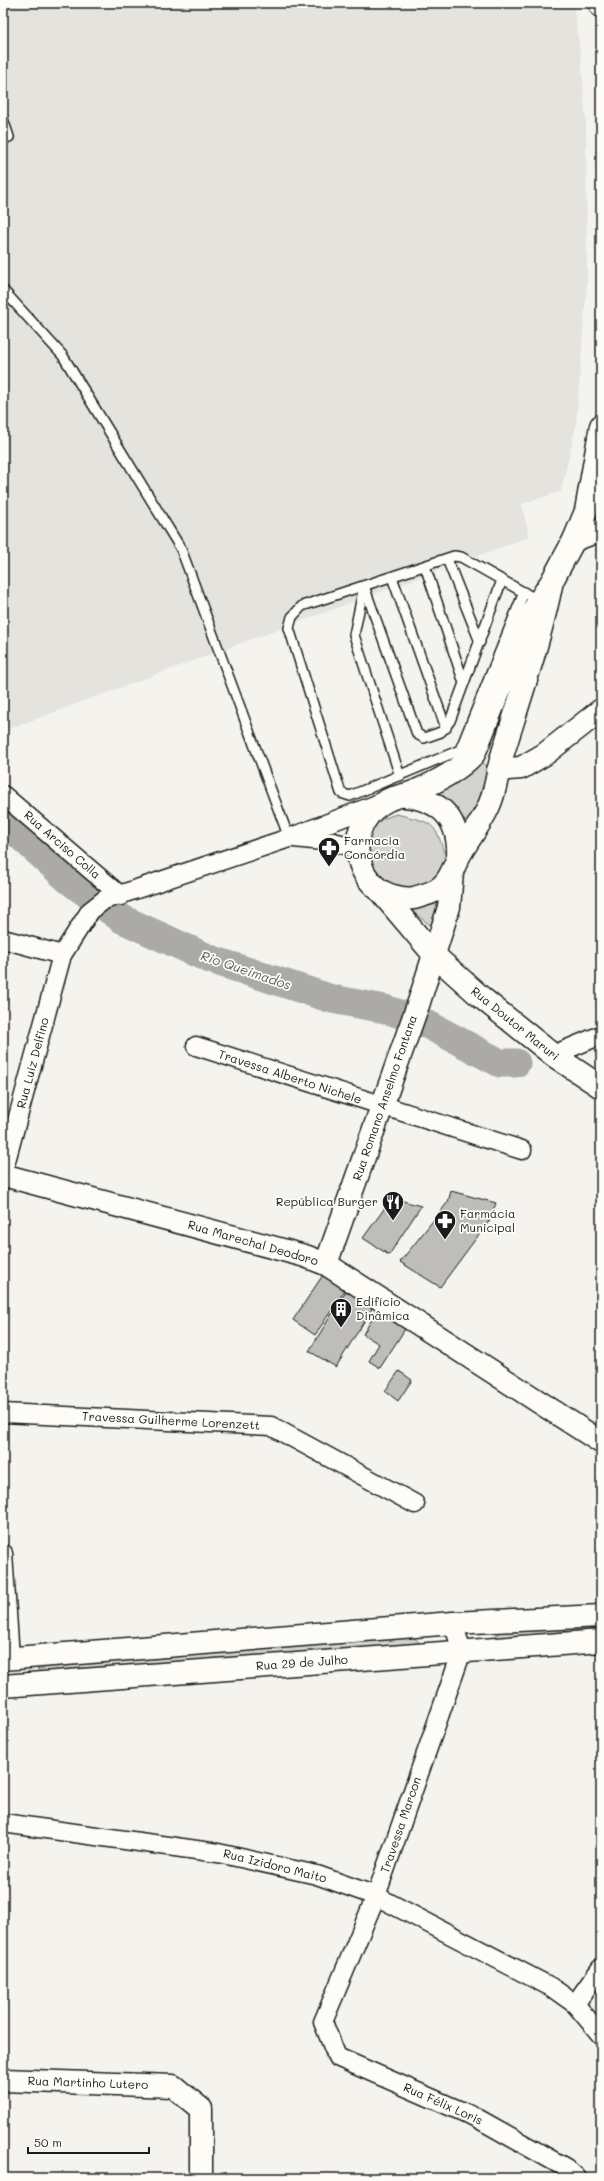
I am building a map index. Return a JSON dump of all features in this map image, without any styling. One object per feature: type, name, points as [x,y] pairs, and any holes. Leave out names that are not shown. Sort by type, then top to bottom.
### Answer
[{"type":"main road","points":[[552,581],[532,597],[528,618],[474,754],[460,768],[398,791],[375,808],[365,819],[359,833],[357,848],[359,864],[366,877],[377,888],[392,896],[410,898],[426,895],[441,886],[455,866],[488,808],[498,770],[543,625],[552,581],[574,540],[594,510],[601,426]]},
{"type":"main road","points":[[574,540],[601,530]]},
{"type":"main road","points":[[474,754],[498,770],[521,768],[545,754],[601,710]]},
{"type":"main road","points":[[398,791],[435,804],[447,814],[455,827],[459,842],[449,907],[434,955]]},
{"type":"main road","name":"Rua Doutor Maruri","points":[[377,888],[434,955],[482,998],[553,1055],[601,1087]]},
{"type":"main road","name":"Rua Romano Anselmo Fontana","points":[[326,1264],[383,1106],[434,955]]},
{"type":"main road","name":"Rua Marechal Deodoro","points":[[3,1175],[305,1256],[326,1264],[601,1442]]},
{"type":"main road","points":[[4,1691],[6,1659],[453,1623],[601,1616]]},
{"type":"main road","name":"Rua 29 de Julho","points":[[4,1691],[462,1651],[601,1642]]},
{"type":"main road","name":"Rua Martinho Lutero","points":[[3,2080],[173,2086],[201,2108],[201,2178]]},
{"type":"street","name":"Rua Luiz Delfino","points":[[3,1172],[62,955],[90,911],[112,898],[289,838],[398,791]]},
{"type":"street","name":"Rua Arciso Colla","points":[[3,795],[112,898]]},
{"type":"street","points":[[289,838],[333,842],[357,848]]},
{"type":"street","points":[[3,939],[62,955]]},
{"type":"street","points":[[553,1055],[601,1035]]},
{"type":"street","name":"Travessa Alberto Nichele","points":[[196,1046],[522,1150]]},
{"type":"street","name":"Travessa Guilherme Lorenzett","points":[[3,1413],[271,1426],[415,1504]]},
{"type":"street","points":[[3,1553],[6,1659]]},
{"type":"street","points":[[453,1623],[462,1651]]},
{"type":"street","name":"Travessa Marcon","points":[[323,2022],[376,1896],[462,1651]]},
{"type":"street","name":"Rua Izidoro Maito","points":[[3,1823],[218,1853],[317,1875],[376,1896],[550,1987],[575,2004],[601,2035]]},
{"type":"street","points":[[575,2004],[601,1968]]},
{"type":"street","name":"Rua Félix Loris","points":[[323,2022],[337,2057],[477,2118],[566,2168],[577,2178]]},
{"type":"lane","points":[[3,119],[9,137],[3,140]]},
{"type":"lane","points":[[3,292],[63,356],[181,549],[289,838]]},
{"type":"lane","points":[[454,556],[460,557],[532,597],[460,750],[398,791],[350,796],[340,793],[289,628],[292,617],[302,606],[447,559],[454,556]]},
{"type":"lane","points":[[447,559],[480,642]]},
{"type":"lane","points":[[425,566],[464,683]]},
{"type":"lane","points":[[392,576],[446,728]]},
{"type":"lane","points":[[364,586],[416,734],[424,738],[446,728],[480,642],[502,580]]},
{"type":"lane","points":[[364,586],[354,635],[398,791]]},
{"type":"shaded area","points":[[3,3],[573,3],[581,56],[586,124],[587,281],[576,426],[561,491],[522,504],[529,537],[3,731]]},
{"type":"shaded area","points":[[482,762],[490,768],[470,825],[464,827],[436,794]]},
{"type":"shaded area","points":[[396,814],[426,822],[436,831],[446,859],[434,882],[410,890],[401,889],[384,879],[367,861],[369,824]]},
{"type":"shaded area","points":[[438,896],[435,929],[404,905]]},
{"type":"shaded area","points":[[601,1621],[601,1635],[503,1641],[496,1636],[503,1628]]},
{"type":"shaded area","points":[[409,1634],[419,1642],[411,1649],[44,1675],[37,1669],[43,1661]]},
{"type":"building","name":"Farmácia Municipal","points":[[451,1191],[496,1203],[489,1221],[440,1287],[400,1262],[448,1202]]},
{"type":"building","name":"República Burger","points":[[392,1198],[421,1206],[389,1255],[363,1238]]},
{"type":"building","points":[[323,1275],[345,1290],[315,1335],[293,1320]]},
{"type":"building","name":"Edifício Dinâmica","points":[[346,1291],[373,1307],[336,1367],[309,1351]]},
{"type":"building","points":[[377,1311],[405,1329],[380,1368],[369,1361],[379,1344],[363,1334]]},
{"type":"building","points":[[399,1371],[412,1380],[398,1401],[385,1391]]},
{"type":"waterway","name":"Rio Queimados","points":[[3,820],[69,880],[122,919],[210,959],[332,999],[385,1009],[421,1021],[500,1063],[516,1063]]},
{"type":"place","name":"Farmacia Concórdia","points":[[329,868]]},
{"type":"place","name":"República Burger","points":[[393,1222]]},
{"type":"place","name":"Farmácia Municipal","points":[[445,1240]]},
{"type":"place","name":"Edifício Dinâmica","points":[[341,1328]]}]
